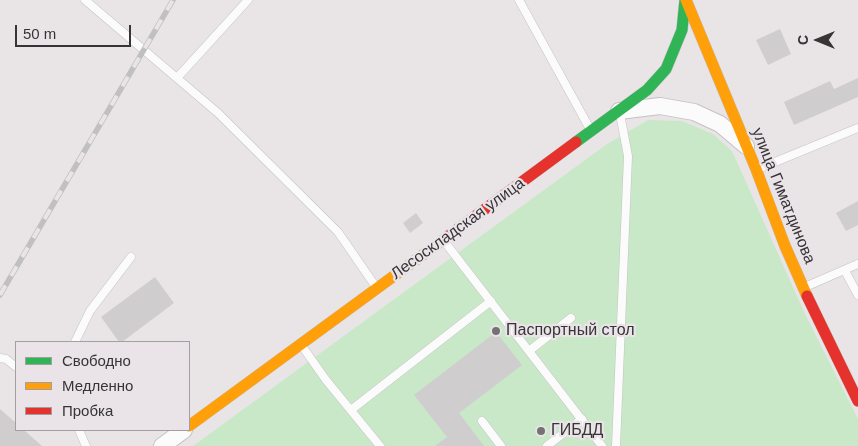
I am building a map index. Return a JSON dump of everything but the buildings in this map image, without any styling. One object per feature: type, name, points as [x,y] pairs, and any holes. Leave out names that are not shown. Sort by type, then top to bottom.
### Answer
[{"type":"street","name":"Лесоскладская улица","points":[[190,425],[647,90],[666,69],[682,30],[685,0]]},
{"type":"street","name":"улица Гиматдинова","points":[[685,0],[756,169],[803,288],[858,401]]},
{"type":"street","points":[[619,111],[660,106],[694,112],[720,124],[746,146]]},
{"type":"street","points":[[162,446],[183,431]]},
{"type":"lane","points":[[85,0],[218,113],[338,232],[377,288]]},
{"type":"lane","points":[[176,78],[248,0]]},
{"type":"lane","points":[[519,0],[591,131]]},
{"type":"lane","points":[[616,446],[628,156],[619,111]]},
{"type":"lane","points":[[756,169],[858,128]]},
{"type":"lane","points":[[443,240],[602,446]]},
{"type":"lane","points":[[75,341],[90,311],[131,257]]},
{"type":"lane","points":[[803,288],[858,264]]},
{"type":"lane","points":[[845,271],[858,294]]},
{"type":"lane","points":[[351,410],[491,302]]},
{"type":"lane","points":[[529,351],[571,318]]},
{"type":"lane","points":[[301,344],[380,446]]},
{"type":"lane","points":[[0,358],[6,359],[15,366]]},
{"type":"lane","points":[[547,446],[582,419]]},
{"type":"lane","points":[[482,421],[501,446]]},
{"type":"lane","points":[[79,431],[83,444]]},
{"type":"green space","points":[[648,120],[682,121],[713,134],[732,151],[805,314],[858,419],[858,446],[193,446],[607,144]]},
{"type":"railway","points":[[0,295],[173,0]]},
{"type":"traffic: fast","points":[[576,142],[647,90],[666,69],[682,30],[685,0]]},
{"type":"traffic: slow","points":[[686,0],[807,296]]},
{"type":"traffic: slow","points":[[190,425],[443,240]]},
{"type":"traffic: jam","points":[[443,240],[576,142]]},
{"type":"traffic: jam","points":[[807,296],[858,401]]},
{"type":"place","name":"Паспортный стол","points":[[496,331]]},
{"type":"place","name":"ГИБДД","points":[[541,431]]}]
